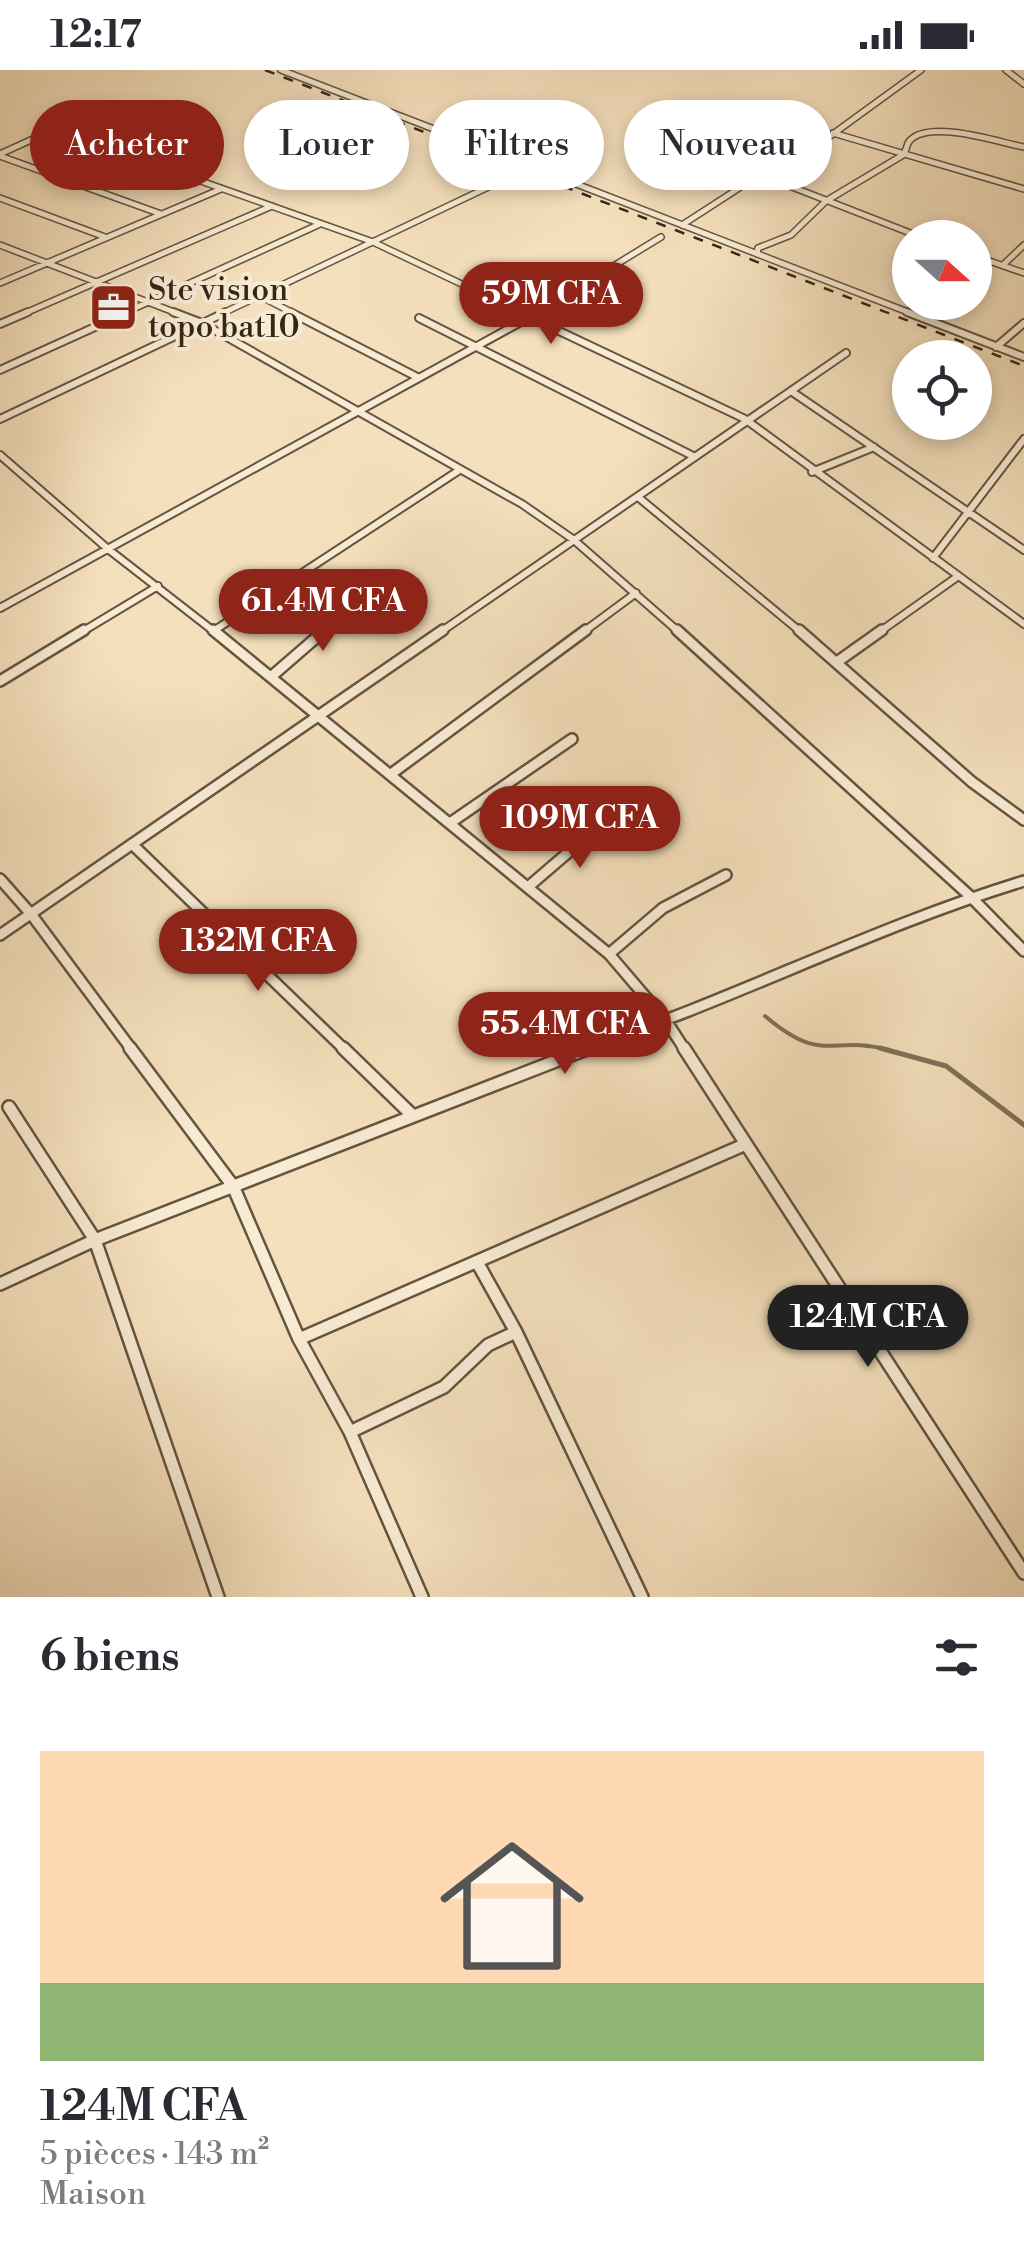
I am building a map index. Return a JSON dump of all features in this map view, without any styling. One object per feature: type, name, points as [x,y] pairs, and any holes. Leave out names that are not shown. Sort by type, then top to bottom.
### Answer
[{"type":"street","points":[[281,70],[1024,358]]},
{"type":"street","points":[[833,133],[922,70]]},
{"type":"street","points":[[1006,70],[1024,84]]},
{"type":"street","points":[[833,133],[1024,189]]},
{"type":"street","points":[[757,254],[758,248],[791,235],[826,201],[903,155],[908,142],[925,133],[959,133],[1024,147]]},
{"type":"street","points":[[0,155],[30,141]]},
{"type":"street","points":[[0,155],[161,214]]},
{"type":"street","points":[[0,283],[219,190]]},
{"type":"street","points":[[224,190],[373,242],[745,420],[1024,624]]},
{"type":"street","points":[[0,419],[482,190]]},
{"type":"street","points":[[682,225],[735,190]]},
{"type":"street","points":[[799,190],[892,226]]},
{"type":"street","points":[[0,198],[105,237]]},
{"type":"street","points":[[0,324],[272,206]]},
{"type":"street","points":[[0,370],[320,224]]},
{"type":"street","points":[[0,608],[530,317],[661,238]]},
{"type":"street","points":[[0,245],[202,323],[458,472],[522,504],[574,540],[636,593],[971,896],[1024,952]]},
{"type":"street","points":[[1003,265],[1024,245]]},
{"type":"street","points":[[992,261],[1024,273]]},
{"type":"street","points":[[260,296],[419,378]]},
{"type":"street","points":[[420,318],[696,457]]},
{"type":"street","points":[[996,347],[1024,322]]},
{"type":"street","points":[[0,935],[846,354]]},
{"type":"street","points":[[791,391],[1024,550]]},
{"type":"street","points":[[933,558],[1024,439]]},
{"type":"street","points":[[812,472],[874,447]]},
{"type":"street","points":[[0,455],[108,549],[272,676],[608,954],[667,1022],[1024,1573]]},
{"type":"street","points":[[215,630],[458,472]]},
{"type":"street","points":[[638,497],[838,662],[972,782],[1024,820]]},
{"type":"street","points":[[838,662],[958,577]]},
{"type":"street","points":[[0,681],[158,586]]},
{"type":"street","points":[[391,774],[636,593]]},
{"type":"street","points":[[272,676],[352,606]]},
{"type":"street","points":[[450,823],[572,739]]},
{"type":"street","points":[[528,887],[592,832],[613,823]]},
{"type":"street","points":[[132,844],[412,1115]]},
{"type":"street","points":[[608,954],[641,921],[701,885],[726,875]]},
{"type":"street","points":[[0,879],[31,914],[233,1186],[299,1338],[350,1432],[422,1597]]},
{"type":"street","points":[[0,1284],[96,1240],[544,1063],[667,1022],[971,896],[1024,882]]},
{"type":"street","points":[[9,1107],[96,1240],[218,1597]]},
{"type":"street","points":[[299,1338],[746,1144]]},
{"type":"street","points":[[478,1262],[516,1332],[642,1597]]},
{"type":"street","points":[[350,1432],[444,1388],[488,1345],[516,1332]]},
{"type":"waterway","points":[[765,1016],[814,1045],[883,1049]]},
{"type":"waterway","points":[[883,1049],[889,1050]]},
{"type":"waterway","points":[[883,1049],[946,1066],[1024,1125]]},
{"type":"railway","points":[[265,70],[1024,366]]},
{"type":"place","name":"Ste vision topo bat10","points":[[113,307]]}]
